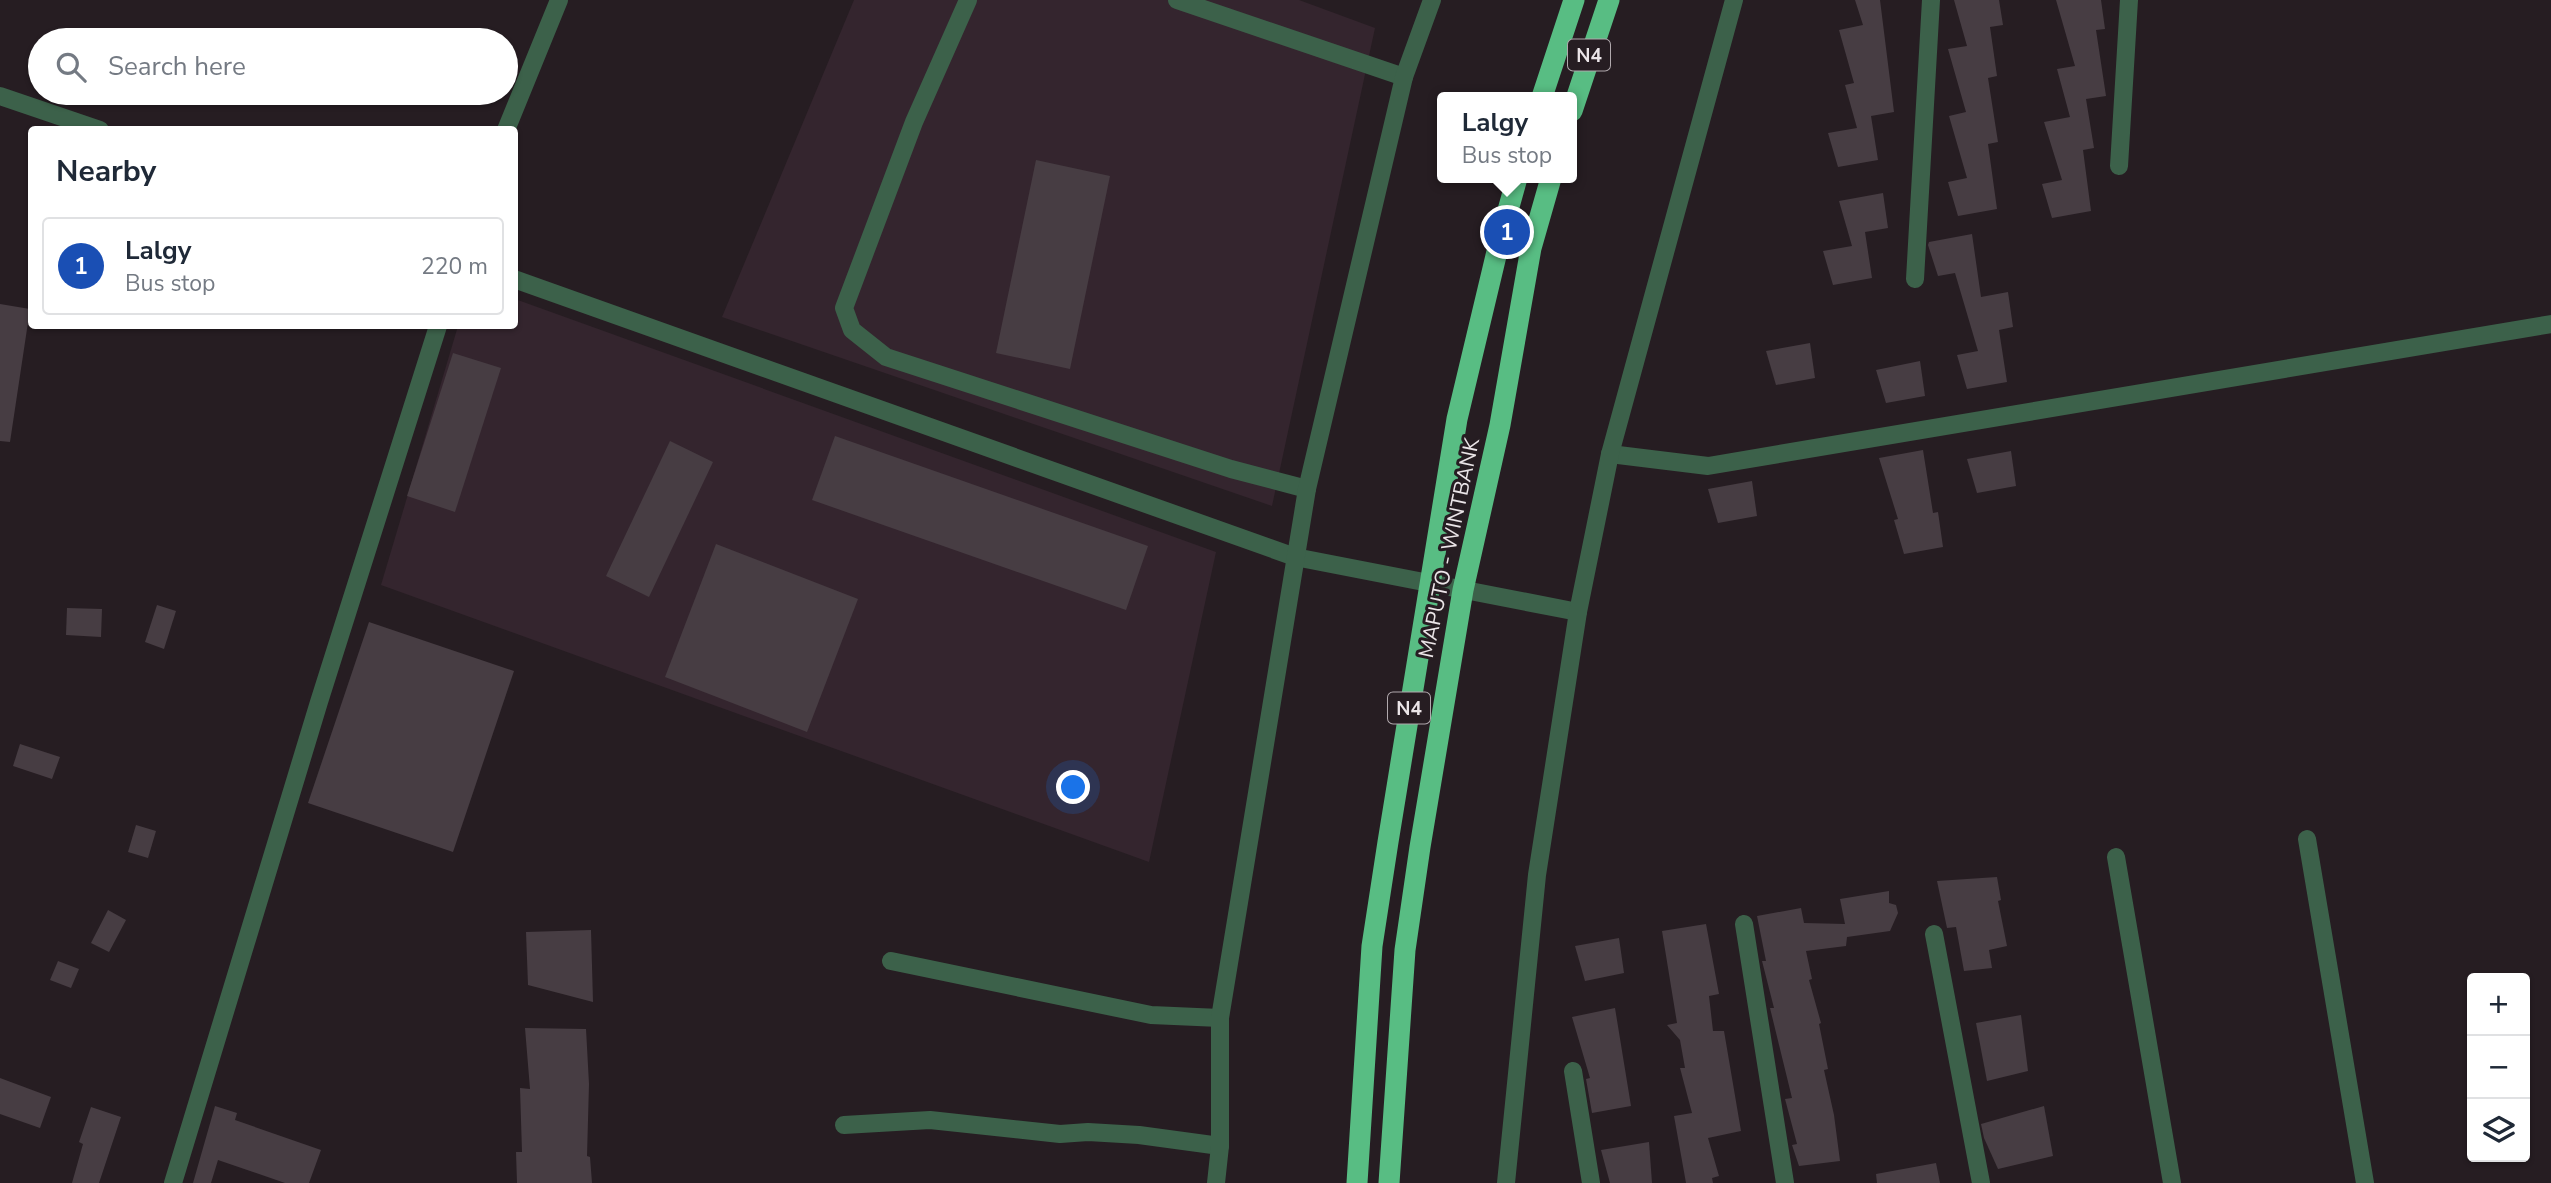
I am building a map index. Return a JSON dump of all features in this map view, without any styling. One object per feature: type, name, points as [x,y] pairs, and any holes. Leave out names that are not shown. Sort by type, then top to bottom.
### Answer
[{"type":"highway","name":"N4","points":[[1544,92],[1574,0]]},
{"type":"highway","name":"N4","points":[[1577,96],[1609,0]]},
{"type":"highway","name":"MAPUTO - WINTBANK","points":[[1357,1183],[1373,946],[1457,419],[1516,183]]},
{"type":"highway","name":"MAPUTO - WINTBANK","points":[[1389,1183],[1405,950],[1463,590],[1500,425],[1531,248],[1550,183]]},
{"type":"street","points":[[518,101],[559,0]]},
{"type":"street","points":[[968,0],[914,122],[844,308],[852,330],[886,357],[1231,469],[1307,489]]},
{"type":"street","points":[[1177,0],[1404,77]]},
{"type":"street","points":[[1216,1183],[1220,1146],[1220,1018],[1307,489],[1404,77],[1432,0]]},
{"type":"street","points":[[1506,1183],[1537,875],[1578,612],[1611,454],[1734,0]]},
{"type":"street","points":[[1915,279],[1931,0]]},
{"type":"street","points":[[2119,166],[2129,0]]},
{"type":"street","points":[[0,96],[88,126]]},
{"type":"street","points":[[508,126],[516,105]]},
{"type":"street","points":[[518,280],[1295,557],[1578,612]]},
{"type":"street","points":[[1611,454],[1708,466],[2551,324]]},
{"type":"street","points":[[173,1183],[319,702],[437,329]]},
{"type":"street","points":[[2307,839],[2365,1183]]},
{"type":"street","points":[[2116,857],[2172,1183]]},
{"type":"street","points":[[1744,924],[1785,1183]]},
{"type":"street","points":[[1934,934],[1981,1183]]},
{"type":"street","points":[[891,961],[1150,1015],[1220,1018]]},
{"type":"street","points":[[1573,1071],[1591,1183]]},
{"type":"street","points":[[844,1125],[930,1120],[1060,1134],[1088,1132],[1139,1135],[1220,1146]]},
{"type":"shaded area","points":[[854,0],[1299,0],[1375,28],[1272,506],[722,317]]},
{"type":"shaded area","points":[[518,300],[1216,552],[1149,862],[381,585],[457,329],[518,329]]},
{"type":"building","points":[[1855,0],[1880,0],[1894,112],[1871,116],[1878,160],[1838,167],[1828,133],[1857,128],[1845,85],[1854,83],[1839,30],[1863,25]]},
{"type":"building","points":[[1954,0],[1999,0],[2003,25],[1990,27],[1997,76],[1988,78],[1998,142],[1988,144],[1997,209],[1958,216],[1948,182],[1967,178],[1949,116],[1966,112],[1948,49],[1967,46]]},
{"type":"building","points":[[2056,0],[2101,0],[2105,29],[2096,30],[2106,96],[2086,99],[2094,148],[2083,150],[2091,211],[2052,218],[2042,184],[2062,180],[2044,122],[2070,117],[2057,69],[2075,66]]},
{"type":"building","points":[[1036,160],[1110,176],[1070,369],[996,353]]},
{"type":"building","points":[[1883,193],[1888,228],[1865,232],[1872,278],[1833,285],[1823,251],[1852,246],[1839,201]]},
{"type":"building","points":[[1972,234],[1981,297],[2008,292],[2013,327],[1999,330],[2007,382],[1967,389],[1957,355],[1978,351],[1955,273],[1938,276],[1928,245],[1929,242]]},
{"type":"building","points":[[0,304],[28,309],[28,322],[10,442],[0,441]]},
{"type":"building","points":[[1810,343],[1815,378],[1776,385],[1766,351]]},
{"type":"building","points":[[453,353],[501,368],[455,512],[407,496]]},
{"type":"building","points":[[1920,361],[1925,396],[1886,403],[1876,370]]},
{"type":"building","points":[[835,436],[1148,546],[1126,610],[812,500]]},
{"type":"building","points":[[670,441],[713,462],[649,597],[606,576]]},
{"type":"building","points":[[1923,450],[1933,513],[1938,512],[1943,547],[1904,554],[1894,520],[1898,519],[1879,458]]},
{"type":"building","points":[[2011,451],[2016,486],[1977,493],[1967,459]]},
{"type":"building","points":[[1752,481],[1757,516],[1718,523],[1708,489]]},
{"type":"building","points":[[716,544],[858,599],[807,732],[665,677]]},
{"type":"building","points":[[157,605],[176,611],[164,649],[145,642]]},
{"type":"building","points":[[67,608],[102,609],[101,637],[66,635]]},
{"type":"building","points":[[369,622],[514,671],[453,852],[308,803]]},
{"type":"building","points":[[20,744],[60,757],[52,779],[13,766]]},
{"type":"building","points":[[136,825],[156,831],[148,858],[128,852]]},
{"type":"building","points":[[1997,877],[2001,900],[1998,901],[2007,946],[1989,950],[1992,968],[1964,971],[1956,927],[1947,928],[1937,881]]},
{"type":"building","points":[[1889,891],[1889,903],[1896,905],[1898,913],[1890,931],[1847,937],[1846,946],[1806,951],[1812,979],[1809,980],[1821,1023],[1819,1024],[1828,1069],[1824,1070],[1840,1161],[1799,1166],[1792,1145],[1797,1144],[1785,1099],[1792,1098],[1770,1008],[1774,1008],[1762,961],[1766,961],[1757,916],[1801,908],[1804,923],[1845,924],[1840,899]]},
{"type":"building","points":[[108,910],[126,920],[109,952],[91,943]]},
{"type":"building","points":[[1706,924],[1719,994],[1709,996],[1713,1031],[1724,1031],[1741,1131],[1708,1138],[1719,1176],[1712,1178],[1713,1183],[1686,1183],[1674,1116],[1692,1113],[1680,1068],[1685,1068],[1680,1040],[1667,1025],[1677,1023],[1662,931]]},
{"type":"building","points":[[591,930],[593,1002],[528,985],[526,932]]},
{"type":"building","points":[[1619,938],[1624,973],[1585,981],[1575,946]]},
{"type":"building","points":[[58,961],[79,969],[71,988],[50,980]]},
{"type":"building","points":[[1615,1008],[1631,1106],[1592,1113],[1586,1079],[1590,1078],[1572,1017]]},
{"type":"building","points":[[2021,1015],[2028,1071],[1987,1081],[1976,1023]]},
{"type":"building","points":[[525,1028],[586,1029],[589,1084],[587,1156],[590,1157],[592,1183],[517,1183],[516,1152],[522,1152],[520,1088],[530,1089]]},
{"type":"building","points":[[0,1078],[51,1097],[40,1128],[0,1114]]},
{"type":"building","points":[[215,1106],[237,1113],[235,1120],[321,1150],[309,1183],[285,1183],[218,1160],[211,1183],[193,1183]]},
{"type":"building","points":[[2044,1106],[2053,1156],[1998,1169],[1984,1138],[1981,1124]]},
{"type":"building","points":[[91,1107],[121,1117],[99,1183],[72,1183],[83,1144],[79,1142]]},
{"type":"building","points":[[1649,1142],[1652,1183],[1610,1183],[1601,1150]]},
{"type":"building","points":[[1936,1163],[1940,1183],[1877,1183],[1876,1174]]},
{"type":"place","name":"Lalgy","points":[[1507,232]]}]
